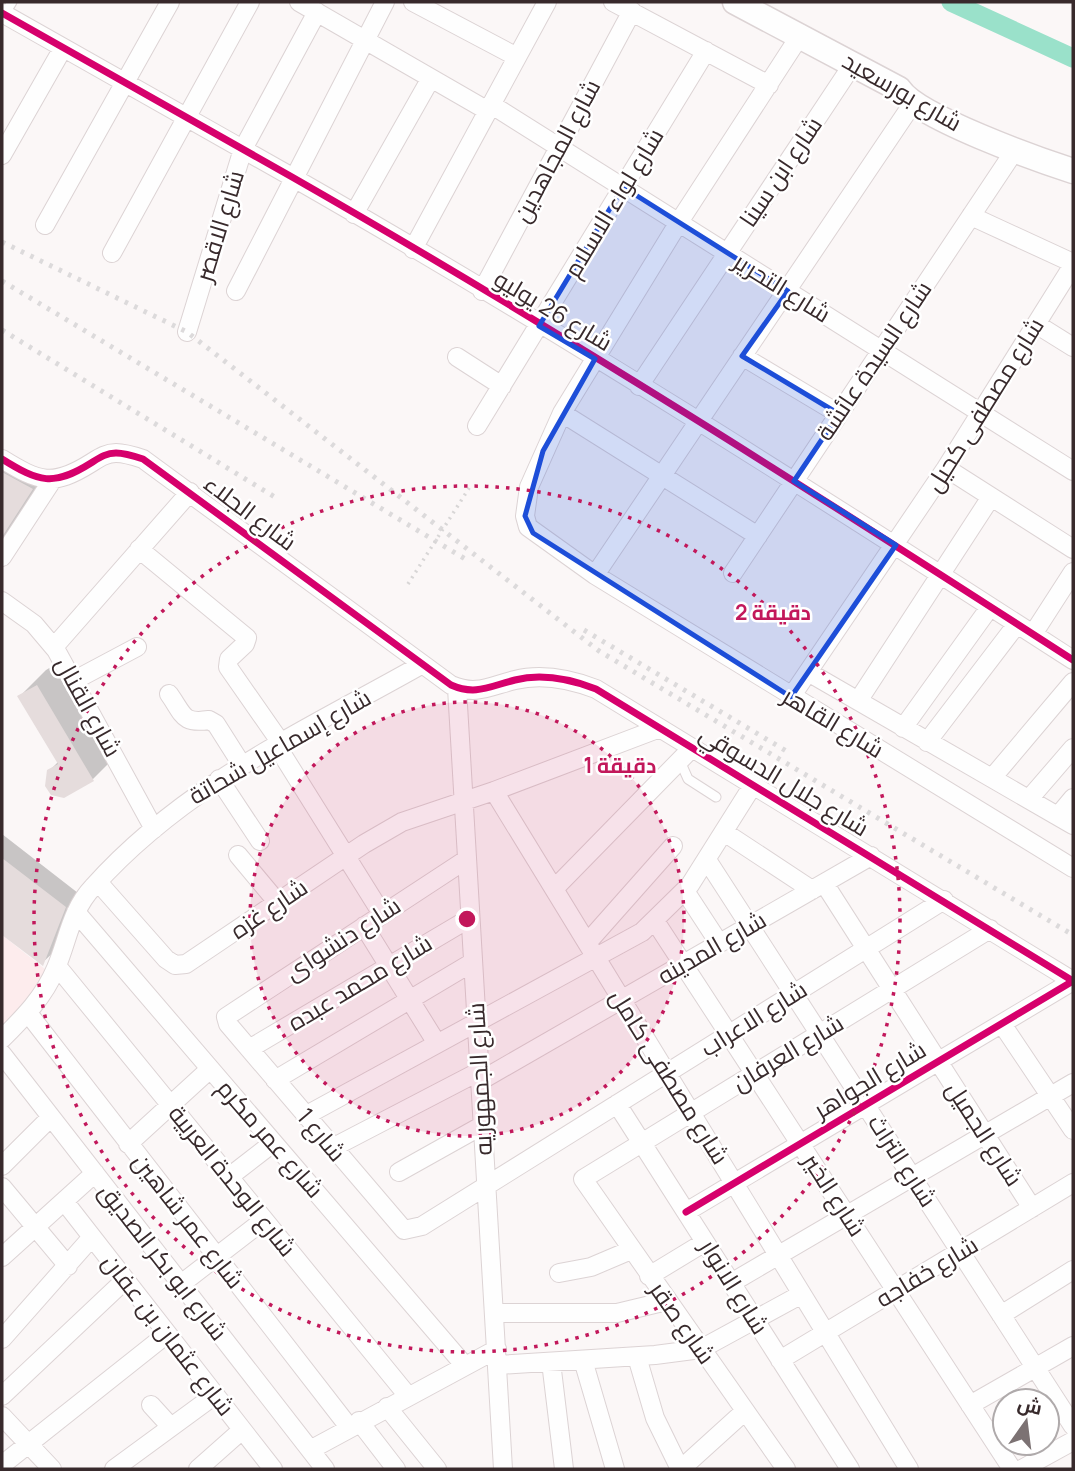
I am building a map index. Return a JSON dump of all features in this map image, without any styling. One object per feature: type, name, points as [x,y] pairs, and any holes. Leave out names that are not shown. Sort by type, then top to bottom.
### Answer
[{"type":"main road","name":"شارع بورسعيد","points":[[735,2],[801,34],[900,89],[913,103],[1015,150],[1073,171]]},
{"type":"street","points":[[45,225],[170,2]]},
{"type":"street","points":[[112,253],[250,2]]},
{"type":"street","name":"شارع التحرير","points":[[299,2],[559,147],[1073,471]]},
{"type":"street","points":[[236,291],[384,2]]},
{"type":"street","points":[[413,2],[517,57]]},
{"type":"street","points":[[613,2],[769,85]]},
{"type":"street","points":[[413,249],[517,57],[543,3]]},
{"type":"street","name":"شارع 26 يوليو","points":[[6,10],[63,48],[294,178],[698,421],[1073,660]]},
{"type":"street","name":"شارع المجاهدين","points":[[482,291],[632,11]]},
{"type":"street","name":"شارع الاقصر","points":[[187,332],[243,149],[317,12]]},
{"type":"street","name":"شارع القاهر","points":[[801,34],[679,222],[562,413],[529,488],[525,516],[533,533],[595,575],[1073,867]]},
{"type":"street","points":[[2,155],[63,48]]},
{"type":"street","name":"شارع لواء الاسلام","points":[[477,426],[706,51]]},
{"type":"street","name":"شارع ابن سينا","points":[[639,386],[853,64]]},
{"type":"street","points":[[354,214],[431,78]]},
{"type":"street","points":[[595,575],[913,103]]},
{"type":"street","name":"شارع السيدة عائشة","points":[[733,573],[1015,150]]},
{"type":"street","points":[[971,216],[1073,264]]},
{"type":"street","name":"شارع مصطفى كحيل","points":[[791,697],[946,468],[1073,264]]},
{"type":"street","points":[[1036,324],[1073,347]]},
{"type":"street","points":[[743,356],[839,414]]},
{"type":"street","points":[[457,357],[502,386]]},
{"type":"street","points":[[562,413],[758,536]]},
{"type":"street","name":"شارع الجلاء","points":[[53,479],[73,474],[103,455],[115,453],[143,458],[421,665],[457,688]]},
{"type":"street","points":[[2,459],[34,477],[53,479],[2,557]]},
{"type":"street","points":[[946,468],[1073,549]]},
{"type":"street","points":[[54,647],[190,492]]},
{"type":"street","points":[[858,701],[991,497]]},
{"type":"street","points":[[139,549],[247,638],[246,644],[229,659],[228,667],[382,914]]},
{"type":"street","points":[[1033,634],[1073,572]]},
{"type":"street","name":"شارع القنال","points":[[2,601],[34,624],[54,647],[75,680],[154,829]]},
{"type":"street","points":[[903,728],[990,607]]},
{"type":"street","points":[[927,742],[1017,624]]},
{"type":"street","points":[[75,680],[137,647]]},
{"type":"street","name":"شارع إسماعيل شحاتة","points":[[2,1039],[28,1013],[47,987],[76,912],[98,882],[154,829],[189,798],[219,779],[421,665]]},
{"type":"street","name":"شارع القاهر","points":[[808,672],[1066,820]]},
{"type":"street","name":"شارع جلال الدسوقي","points":[[457,688],[474,693],[532,677],[566,679],[596,689],[660,728],[686,754],[753,785],[1073,981]]},
{"type":"street","points":[[992,778],[1073,681]]},
{"type":"street","name":"شارع الجمهوريه","points":[[457,688],[503,1469]]},
{"type":"street","points":[[169,694],[189,720],[198,723],[209,720],[216,724],[242,765]]},
{"type":"street","name":"شارع غزه","points":[[98,882],[166,959],[180,965],[186,964],[401,822],[494,792],[660,728]]},
{"type":"street","points":[[1029,799],[1073,748]]},
{"type":"street","points":[[554,889],[686,754]]},
{"type":"street","points":[[219,779],[260,841]]},
{"type":"street","points":[[305,1116],[476,1020],[622,945],[655,921],[685,891],[753,785]]},
{"type":"street","name":"شارع مصطفى كامل","points":[[494,792],[909,1469]]},
{"type":"street","points":[[1066,820],[1073,799]]},
{"type":"street","name":"شارع الجميل","points":[[724,832],[818,887],[866,950],[1032,1208]]},
{"type":"street","points":[[587,943],[673,846]]},
{"type":"street","points":[[238,855],[278,903]]},
{"type":"street","name":"شارع المدينه","points":[[332,1148],[480,1076],[622,1000],[871,856]]},
{"type":"street","name":"شارع دنشواى","points":[[228,1024],[228,1014],[467,859]]},
{"type":"street","name":"شارع التراث","points":[[707,860],[1073,1426]]},
{"type":"street","points":[[685,891],[719,943]]},
{"type":"street","name":"شارع الاعراب","points":[[422,1226],[944,900]]},
{"type":"street","name":"شارع عمر مكرم","points":[[76,912],[465,1366]]},
{"type":"street","name":"شارع محمد عبده","points":[[249,1049],[470,918]]},
{"type":"street","name":"شارع الخير","points":[[655,921],[1012,1469]]},
{"type":"street","points":[[364,926],[436,1042]]},
{"type":"street","name":"شارع العرفان","points":[[586,1175],[990,929]]},
{"type":"street","points":[[275,1080],[473,962]]},
{"type":"street","name":"شارع الوحدة العربية","points":[[57,966],[408,1396]]},
{"type":"street","name":"شارع الجواهر","points":[[686,1212],[1073,981]]},
{"type":"street","name":"شارع عمر شاهين","points":[[28,1013],[216,1257],[354,1424],[396,1469]]},
{"type":"street","name":"شارع 1","points":[[228,1024],[398,1227],[413,1231],[422,1226]]},
{"type":"street","points":[[1002,1024],[1073,1130]]},
{"type":"street","name":"شارع ابو بكر الصديق","points":[[2,1054],[325,1469]]},
{"type":"street","points":[[128,1144],[210,1069]]},
{"type":"street","points":[[731,1283],[1073,1083]]},
{"type":"street","name":"شارع الانوار","points":[[617,1104],[850,1469]]},
{"type":"street","points":[[2,1166],[51,1117]]},
{"type":"street","points":[[399,1172],[483,1125]]},
{"type":"street","points":[[229,1177],[273,1143]]},
{"type":"street","points":[[2,1256],[95,1173]]},
{"type":"street","name":"شارع صقر","points":[[586,1175],[584,1184],[786,1469]]},
{"type":"street","name":"شارع خفاجه","points":[[780,1360],[1073,1183]]},
{"type":"street","points":[[2,1187],[68,1266]]},
{"type":"street","name":"شارع عثمان بن عفان","points":[[64,1201],[242,1430],[266,1467]]},
{"type":"street","points":[[181,1284],[264,1220]]},
{"type":"street","points":[[2,1339],[92,1237]]},
{"type":"street","points":[[649,1276],[705,1242]]},
{"type":"street","points":[[559,1273],[591,1267],[631,1250]]},
{"type":"street","points":[[1002,1315],[1073,1270]]},
{"type":"street","points":[[2,1396],[125,1280]]},
{"type":"street","points":[[310,1450],[465,1366],[497,1357],[551,1362],[701,1349],[802,1294]]},
{"type":"street","points":[[494,1313],[617,1314],[667,1301]]},
{"type":"street","points":[[2,1465],[167,1334]]},
{"type":"street","points":[[970,1405],[1073,1346]]},
{"type":"street","points":[[637,1356],[655,1418],[680,1469],[745,1411]]},
{"type":"street","points":[[583,1360],[615,1469]]},
{"type":"street","points":[[551,1362],[564,1469]]},
{"type":"street","points":[[114,1469],[215,1395]]},
{"type":"street","points":[[151,1405],[171,1427]]},
{"type":"street","points":[[387,1407],[437,1469]]},
{"type":"street","points":[[2,1416],[52,1469]]},
{"type":"street","points":[[198,1469],[242,1430]]},
{"type":"street","points":[[1022,1469],[1073,1441]]},
{"type":"lane","points":[[686,754],[688,779],[716,797]]},
{"type":"path","points":[[408,584],[471,485]]},
{"type":"highlighted area","points":[[623,187],[788,291],[742,356],[839,414],[794,481],[896,545],[791,697],[533,533],[525,516],[543,451],[595,359],[539,326]]},
{"type":"shaded area","points":[[2,935],[46,970],[30,1001],[2,1026]]},
{"type":"building","points":[[2,472],[33,489],[2,537]]},
{"type":"building","points":[[37,685],[94,781],[64,798],[51,795],[45,786],[47,770],[58,764],[17,696]]},
{"type":"building","points":[[2,858],[66,907],[43,966],[2,935]]},
{"type":"waterway","points":[[951,2],[1073,58]]},
{"type":"railway","points":[[2,242],[187,332],[599,651],[1073,935]]},
{"type":"railway","points":[[2,281],[467,560]]},
{"type":"railway","points":[[2,330],[278,499]]},
{"type":"railway","points":[[584,630],[788,752]]},
{"type":"cycle path","points":[[2,13],[490,293],[783,474],[1073,660]]},
{"type":"cycle path","points":[[2,459],[26,473],[46,479],[66,476],[109,454],[143,459],[451,685],[476,690],[525,678],[546,677],[576,682],[596,689],[1073,981],[686,1212]]}]
